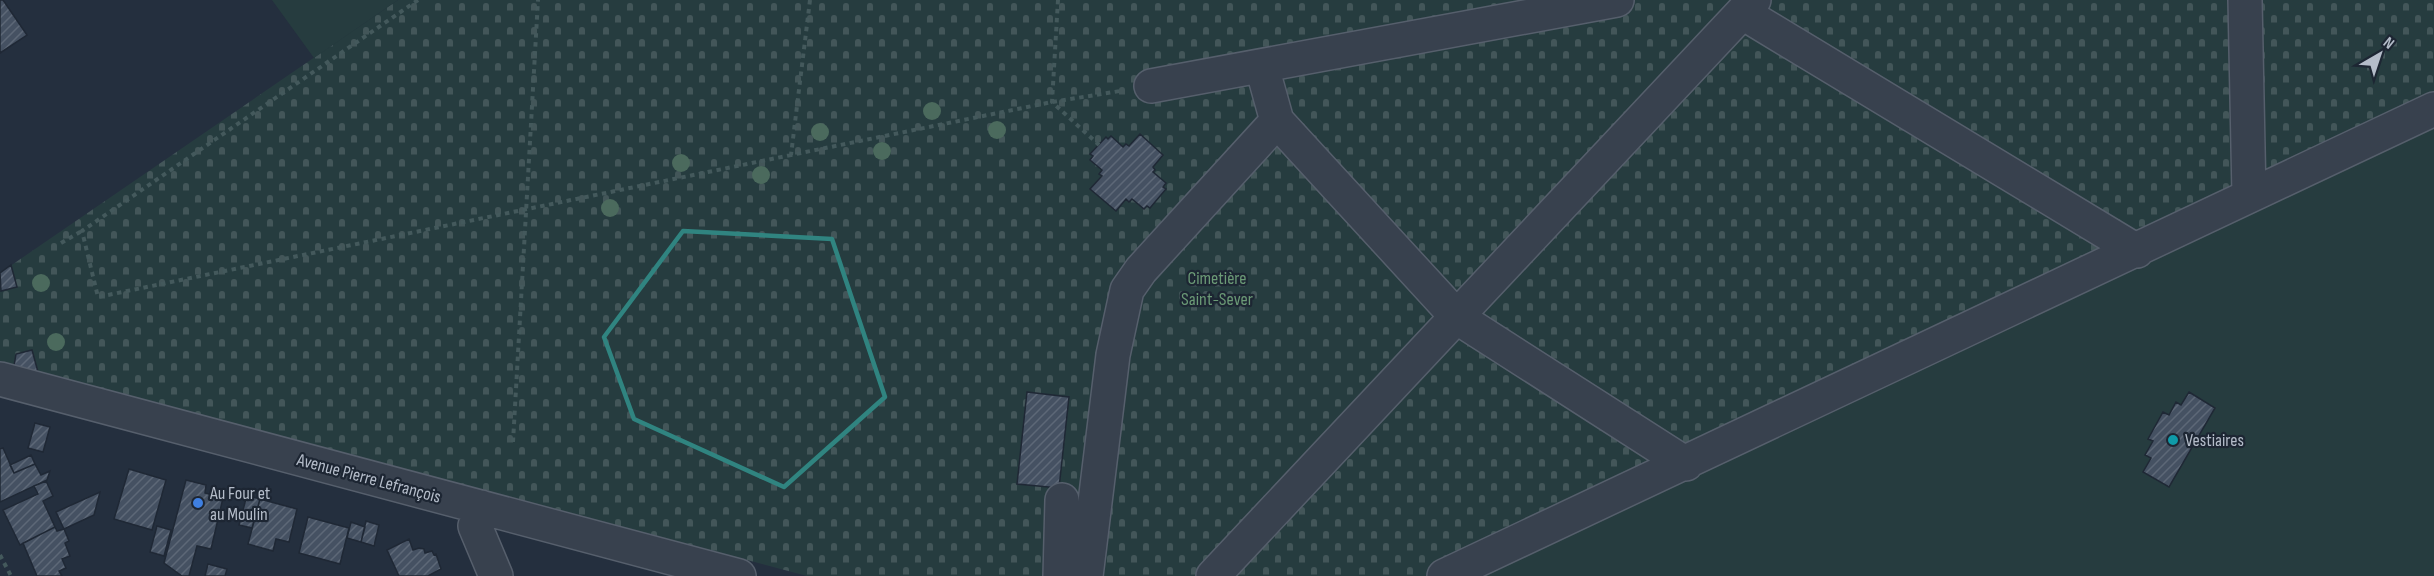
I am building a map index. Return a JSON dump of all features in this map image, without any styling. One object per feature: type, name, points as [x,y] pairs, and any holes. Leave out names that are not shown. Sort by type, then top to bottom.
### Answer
[{"type":"street","points":[[1151,86],[1617,0]]},
{"type":"street","points":[[2245,0],[2249,196]]},
{"type":"street","points":[[1213,576],[1749,6],[2137,251]]},
{"type":"street","points":[[1262,67],[1277,121],[1458,318],[1686,464]]},
{"type":"street","points":[[1444,576],[1686,464],[2434,109]]},
{"type":"street","points":[[1086,576],[1113,355],[1127,290],[1141,270],[1277,121]]},
{"type":"street","name":"Avenue Pierre Lefrançois","points":[[0,379],[739,576]]},
{"type":"street","points":[[1060,576],[1062,500]]},
{"type":"street","points":[[481,507],[475,526],[496,576]]},
{"type":"path","points":[[61,243],[82,231],[418,0]]},
{"type":"path","points":[[513,442],[528,209],[538,0]]},
{"type":"path","points":[[791,155],[810,0]]},
{"type":"path","points":[[1052,102],[1058,0]]},
{"type":"path","points":[[82,231],[98,297],[1052,102],[1151,86]]},
{"type":"path","points":[[1052,102],[1099,145]]},
{"type":"path","points":[[0,555],[10,576]]},
{"type":"highlighted area","points":[[683,231],[832,239],[885,397],[784,487],[634,419],[604,337]]},
{"type":"green space","points":[[272,0],[398,0],[314,58]]},
{"type":"green space","name":"Cimetière Saint-Sever","points":[[398,0],[2434,0],[2434,122],[1476,576],[807,576],[0,361],[0,273]]},
{"type":"green space","points":[[2434,122],[2434,576],[1476,576]]},
{"type":"building","points":[[0,0],[3,0],[27,35],[0,53]]},
{"type":"building","points":[[1140,134],[1163,155],[1153,167],[1155,170],[1153,172],[1166,183],[1163,187],[1166,189],[1150,208],[1147,206],[1144,209],[1132,199],[1129,202],[1126,199],[1116,211],[1090,189],[1102,176],[1099,174],[1102,170],[1090,160],[1093,156],[1090,154],[1106,137],[1108,139],[1111,136],[1123,147],[1126,144],[1129,146]]},
{"type":"building","points":[[11,265],[17,287],[1,291],[0,273]]},
{"type":"building","points":[[32,350],[38,372],[14,366],[16,354]]},
{"type":"building","points":[[1027,392],[1069,397],[1059,488],[1017,484]]},
{"type":"building","name":"Vestiaires","points":[[2189,392],[2215,408],[2169,487],[2143,472],[2151,458],[2145,455],[2153,441],[2148,439],[2163,412],[2169,415],[2176,402],[2181,405]]},
{"type":"building","points":[[35,423],[50,427],[43,452],[28,448]]},
{"type":"building","points":[[3,448],[14,473],[35,464],[41,475],[50,471],[47,480],[0,502],[0,449]]},
{"type":"building","points":[[31,455],[35,464],[14,473],[10,465]]},
{"type":"building","points":[[129,469],[166,480],[152,530],[114,519]]},
{"type":"building","points":[[186,480],[206,485],[205,493],[223,498],[211,549],[197,546],[189,576],[182,576],[164,563]]},
{"type":"building","points":[[46,481],[53,496],[43,501],[55,527],[20,545],[3,510],[38,494],[34,486]]},
{"type":"building","points":[[100,492],[94,515],[64,529],[56,512]]},
{"type":"building","points":[[247,495],[260,499],[252,528],[239,525]]},
{"type":"building","points":[[260,499],[297,509],[289,542],[276,539],[273,551],[248,544]]},
{"type":"building","points":[[308,517],[349,528],[340,564],[299,553]]},
{"type":"building","points":[[366,521],[379,525],[374,546],[361,542]]},
{"type":"building","points":[[351,522],[365,527],[361,542],[347,538]]},
{"type":"building","points":[[157,526],[171,530],[164,556],[150,552]]},
{"type":"building","points":[[55,527],[57,531],[64,529],[69,541],[65,543],[70,556],[62,559],[66,568],[59,571],[62,576],[37,576],[23,543]]},
{"type":"building","points":[[409,539],[413,550],[419,548],[424,549],[425,553],[432,551],[434,555],[436,554],[441,569],[428,576],[399,576],[387,550]]},
{"type":"building","points":[[208,564],[227,569],[225,576],[205,576]]},
{"type":"place","name":"Vestiaires","points":[[2173,440]]},
{"type":"place","name":"Au Four et au Moulin","points":[[198,503]]}]
